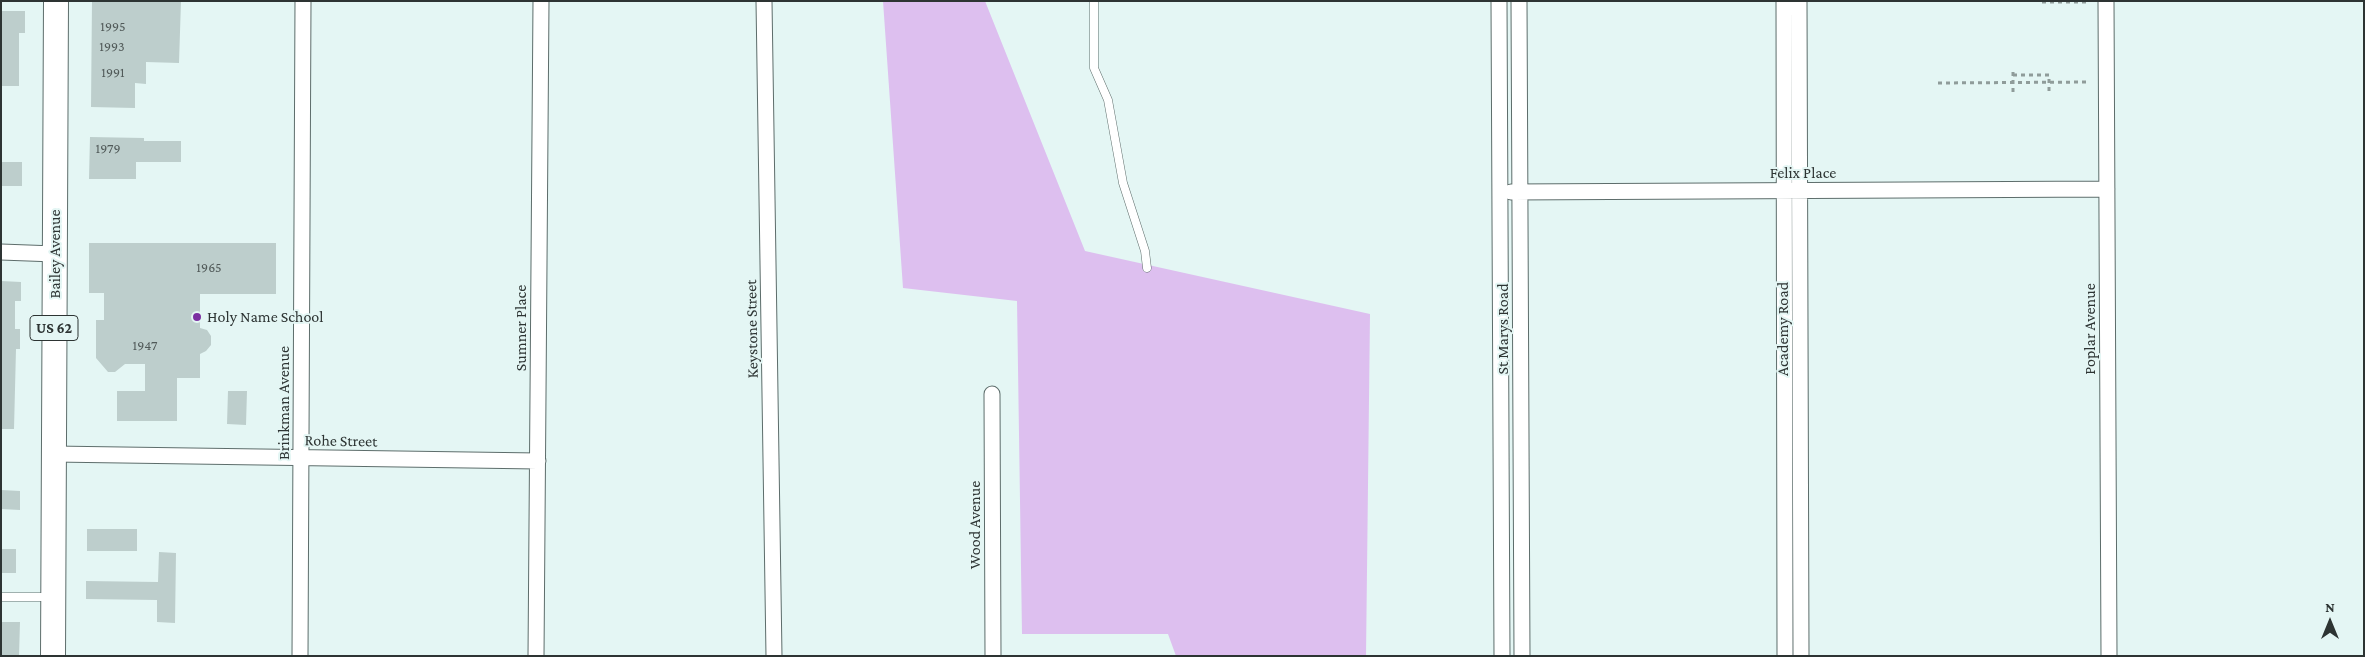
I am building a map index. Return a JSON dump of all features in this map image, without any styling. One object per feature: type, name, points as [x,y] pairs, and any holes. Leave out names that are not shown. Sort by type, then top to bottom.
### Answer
[{"type":"main road","name":"Bailey Avenue","points":[[52,656],[56,1]]},
{"type":"street","name":"Brinkman Avenue","points":[[300,656],[303,1]]},
{"type":"street","name":"Sumner Place","points":[[536,656],[541,1]]},
{"type":"street","name":"Keystone Street","points":[[764,1],[774,656]]},
{"type":"street","points":[[1784,2],[1799,2]]},
{"type":"street","name":"Academy Road","points":[[1784,2],[1785,656]]},
{"type":"street","name":"Academy Road","points":[[1799,2],[1801,656]]},
{"type":"street","name":"Poplar Avenue","points":[[2100,2],[2107,189],[2109,656]]},
{"type":"street","points":[[1499,4],[1519,4]]},
{"type":"street","name":"St Marys Road","points":[[1499,4],[1502,656]]},
{"type":"street","name":"St Marys Road","points":[[1519,4],[1522,656]]},
{"type":"street","name":"Felix Place","points":[[1500,192],[2107,189]]},
{"type":"street","points":[[1,252],[55,254]]},
{"type":"street","name":"Wood Avenue","points":[[992,394],[993,656]]},
{"type":"street","points":[[1501,399],[1521,399]]},
{"type":"street","points":[[1785,403],[1800,403]]},
{"type":"street","name":"Rohe Street","points":[[54,454],[538,461]]},
{"type":"street","points":[[1785,614],[1801,614]]},
{"type":"lane","points":[[1094,1],[1094,68],[1108,100],[1123,183],[1146,251],[1146,268]]},
{"type":"lane","points":[[1,597],[53,597]]},
{"type":"path","points":[[2042,2],[2100,2]]},
{"type":"path","points":[[2013,94],[2013,74],[2049,75],[2049,93]]},
{"type":"path","points":[[1938,83],[2095,82]]},
{"type":"shaded area","points":[[883,1],[985,1],[1085,251],[1370,314],[1366,656],[1176,656],[1168,634],[1022,634],[1017,301],[903,288]]},
{"type":"building","points":[[92,1],[181,1],[179,63],[146,62],[146,84],[135,83],[135,108],[91,107]]},
{"type":"building","points":[[1,11],[25,11],[25,33],[19,33],[19,86],[1,86]]},
{"type":"building","points":[[90,137],[144,138],[144,141],[181,141],[181,162],[136,162],[136,179],[89,179]]},
{"type":"building","points":[[1,162],[22,162],[22,186],[1,186]]},
{"type":"building","points":[[89,243],[276,243],[276,294],[200,294],[200,328],[207,330],[211,336],[211,345],[200,354],[200,378],[177,378],[177,421],[117,421],[117,391],[145,391],[145,364],[125,364],[115,372],[108,372],[96,358],[96,320],[104,320],[104,293],[89,293]]},
{"type":"building","points":[[1,281],[21,282],[21,301],[15,301],[15,329],[20,329],[20,349],[16,349],[14,429],[1,429]]},
{"type":"building","points":[[228,391],[247,391],[246,425],[227,424]]},
{"type":"building","points":[[1,490],[20,491],[20,510],[1,509]]},
{"type":"building","points":[[87,529],[137,529],[137,551],[87,551]]},
{"type":"building","points":[[1,549],[16,549],[16,573],[1,573]]},
{"type":"building","points":[[159,552],[176,553],[175,623],[157,622],[157,600],[86,599],[86,581],[158,582]]},
{"type":"building","points":[[1,622],[20,622],[19,656],[1,656]]},
{"type":"place","name":"Holy Name School","points":[[197,317]]}]
